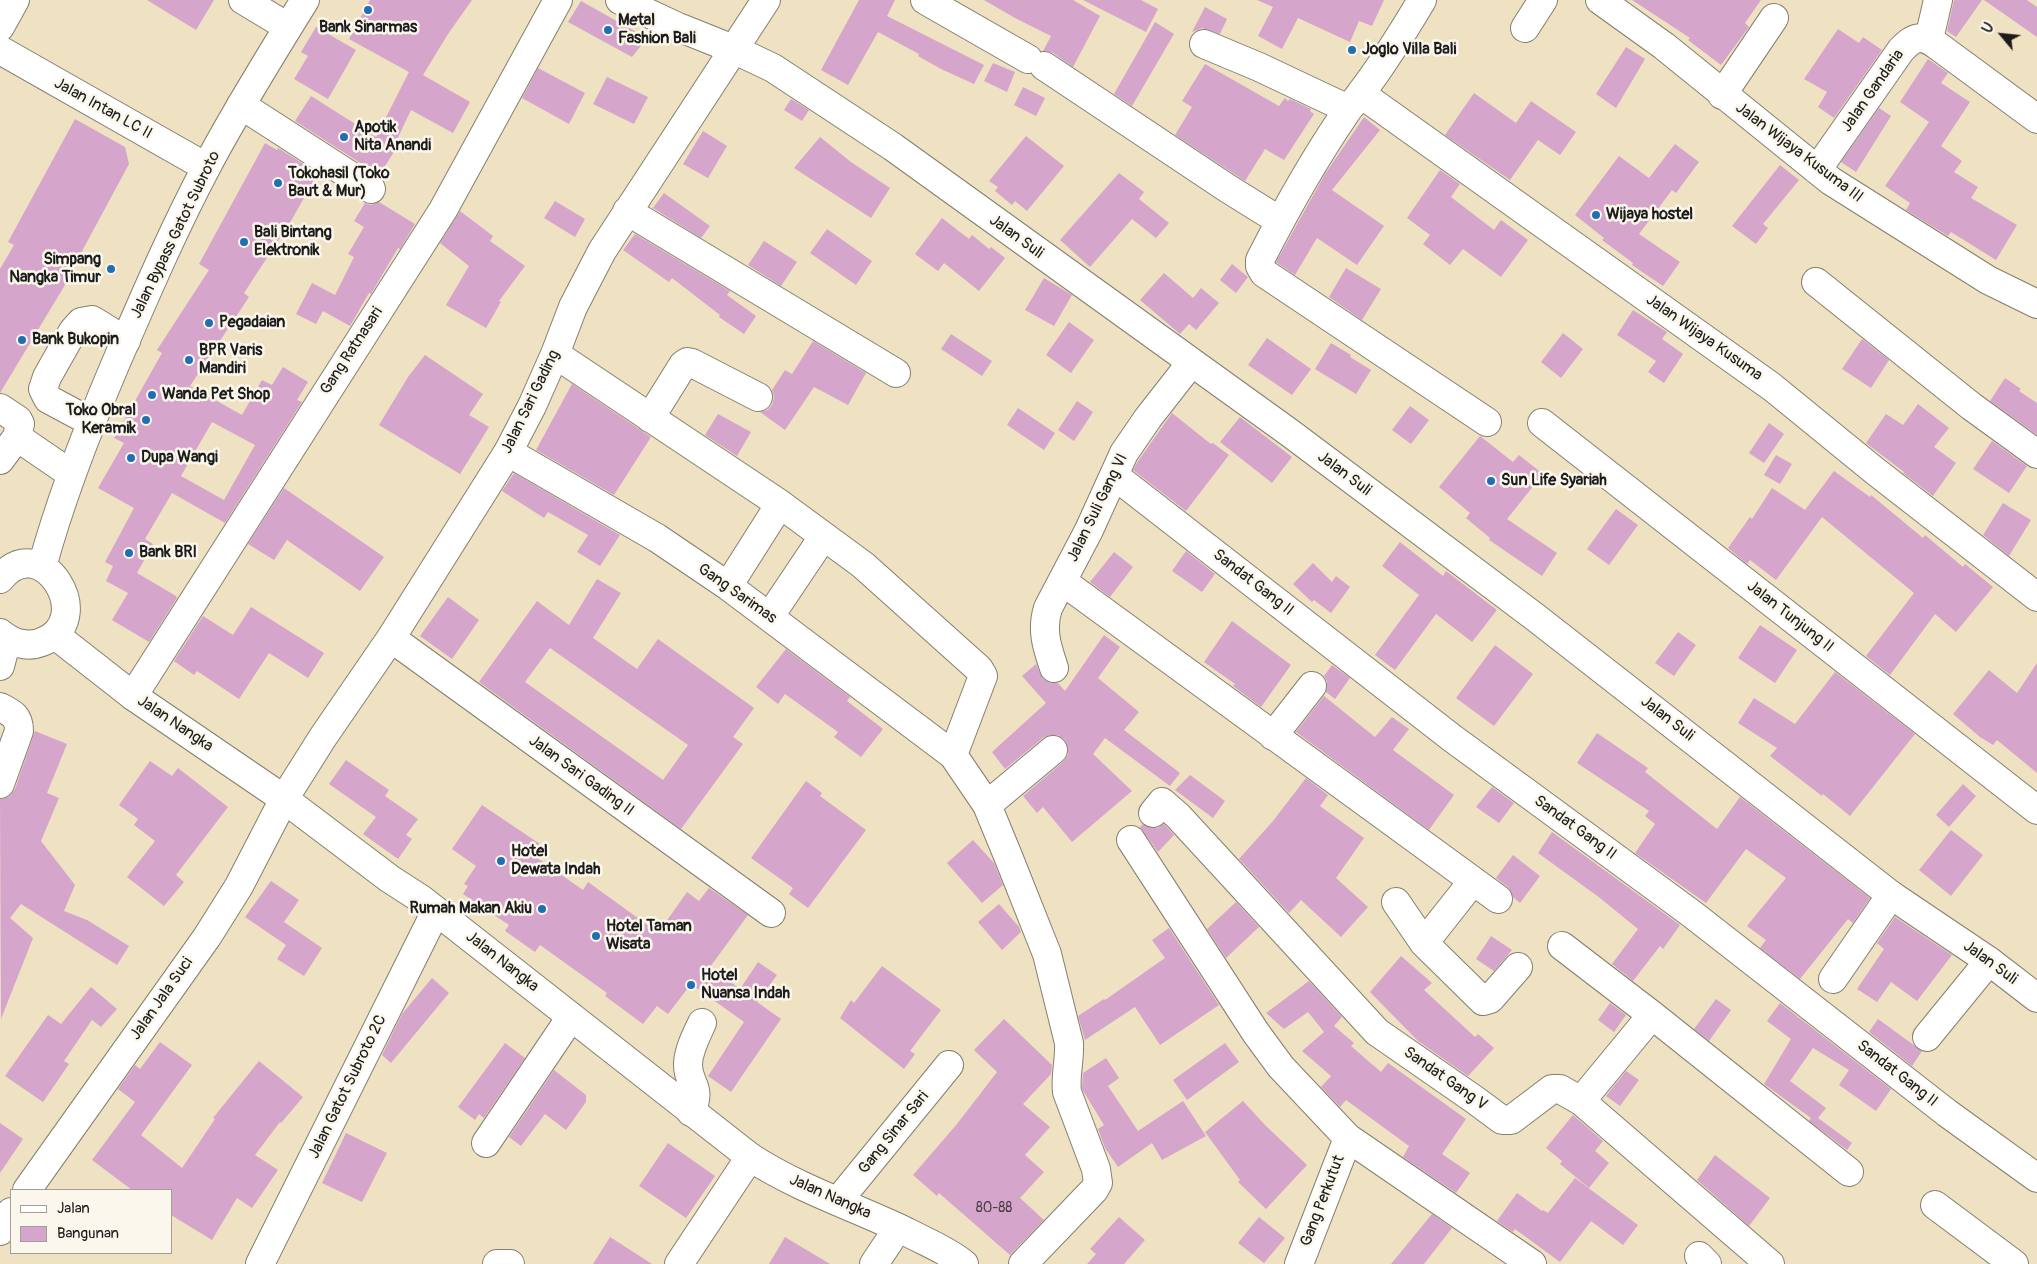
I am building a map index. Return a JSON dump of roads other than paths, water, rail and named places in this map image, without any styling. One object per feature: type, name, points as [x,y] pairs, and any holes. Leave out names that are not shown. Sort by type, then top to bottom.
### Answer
[{"type":"main road","points":[[0,27],[15,0]]},
{"type":"main road","points":[[243,0],[288,27]]},
{"type":"main road","name":"Jalan Bypass Gatot Subroto","points":[[42,567],[71,474],[91,422],[159,266],[206,167],[241,105],[305,0]]},
{"type":"main road","name":"Gang Ratnasari","points":[[133,696],[443,210],[558,0]]},
{"type":"main road","name":"Jalan Suli","points":[[620,0],[773,68],[893,147],[1290,433],[1535,617],[1892,895],[1989,961],[2037,998]]},
{"type":"main road","name":"Jalan Sari Gading","points":[[284,799],[323,737],[391,638],[508,452],[532,406],[584,284],[602,251],[766,0]]},
{"type":"main road","points":[[925,0],[1036,62],[1280,221]]},
{"type":"main road","points":[[1422,0],[1395,44],[1316,158],[1280,221],[1260,260],[1260,266],[1264,273],[1487,422]]},
{"type":"main road","points":[[1525,28],[1543,0]]},
{"type":"main road","name":"Jalan Wijaya Kusuma III","points":[[1600,0],[1664,46],[1722,95],[1842,189],[1988,280],[2037,304]]},
{"type":"main road","points":[[1938,0],[1929,39],[2037,119]]},
{"type":"main road","points":[[1722,95],[1774,18]]},
{"type":"main road","name":"Jalan Gandaria","points":[[1817,170],[1900,50],[1910,40],[1920,37],[1929,39]]},
{"type":"main road","name":"Jalan Wijaya Kusuma","points":[[1204,44],[1259,67],[1354,101],[1772,387],[1882,477],[2037,597]]},
{"type":"main road","name":"Jalan Intan LC II","points":[[0,50],[206,167]]},
{"type":"main road","points":[[241,105],[372,189]]},
{"type":"main road","points":[[628,211],[896,373]]},
{"type":"main road","points":[[1816,282],[1971,406],[2037,454]]},
{"type":"main road","points":[[91,422],[48,399],[43,389],[46,377],[73,331],[81,322],[92,320],[126,341]]},
{"type":"main road","points":[[555,354],[780,504],[863,565],[979,668],[982,676],[953,755]]},
{"type":"main road","points":[[650,418],[683,365],[687,362],[758,397]]},
{"type":"main road","name":"Jalan Suli Gang VI","points":[[1054,668],[1044,640],[1044,621],[1048,608],[1089,530],[1124,453],[1192,363]]},
{"type":"main road","points":[[0,408],[20,424],[16,437],[0,460]]},
{"type":"main road","name":"Jalan Tunjung II","points":[[1542,423],[2037,810]]},
{"type":"main road","points":[[16,437],[71,474]]},
{"type":"main road","name":"Gang Sarimas","points":[[508,452],[657,538],[770,616],[953,755],[987,805],[1047,954],[1069,1043],[1070,1056],[1066,1085],[1067,1092],[1096,1168],[1098,1183],[1094,1190],[1023,1264]]},
{"type":"main road","name":"Sandat Gang II","points":[[1115,476],[1452,738],[1692,914],[1947,1113],[2037,1178]]},
{"type":"main road","points":[[728,586],[780,504]]},
{"type":"main road","points":[[770,616],[824,537]]},
{"type":"main road","points":[[0,579],[12,568],[24,564],[42,567],[57,579],[66,602],[66,614],[62,625],[55,634],[37,644],[27,645],[4,636],[0,666]]},
{"type":"main road","points":[[1062,580],[1498,899]]},
{"type":"main road","name":"Jalan Nangka","points":[[55,634],[133,696],[284,799],[390,879],[436,911],[750,1157],[770,1170],[898,1228],[942,1250],[964,1264]]},
{"type":"main road","name":"Jalan Sari Gading II","points":[[391,638],[772,913]]},
{"type":"main road","points":[[1273,736],[1312,686]]},
{"type":"main road","points":[[0,706],[15,715],[19,723],[19,731],[0,784]]},
{"type":"main road","points":[[987,805],[1053,750]]},
{"type":"main road","name":"Jalan Jala Suci","points":[[28,1189],[207,937],[239,886],[284,799]]},
{"type":"main road","name":"Sandat Gang V","points":[[1153,813],[1162,802],[1178,816],[1377,1032],[1502,1120],[1511,1120],[1552,1090],[1560,1089],[1581,1101],[1770,1264]]},
{"type":"main road","points":[[1131,840],[1261,1040],[1281,1067],[1348,1138],[1532,1264]]},
{"type":"main road","points":[[1424,943],[1473,881]]},
{"type":"main road","points":[[1833,979],[1892,895]]},
{"type":"main road","points":[[1396,902],[1424,943],[1483,1001],[1490,999],[1518,967]]},
{"type":"main road","name":"Jalan Gatot Subroto 2C","points":[[260,1264],[436,911]]},
{"type":"main road","points":[[1562,946],[1849,1172]]},
{"type":"main road","points":[[1927,1036],[1989,961]]},
{"type":"main road","points":[[1581,1101],[1652,1015]]},
{"type":"main road","points":[[486,1142],[571,1017]]},
{"type":"main road","points":[[691,1112],[697,1094],[688,1066],[690,1049],[702,1023]]},
{"type":"main road","name":"Gang Sinar Sari","points":[[838,1201],[949,1065]]},
{"type":"main road","name":"Gang Perkutut","points":[[1299,1264],[1348,1138]]},
{"type":"main road","points":[[679,1264],[750,1157]]},
{"type":"main road","points":[[1935,1205],[2014,1264]]},
{"type":"main road","points":[[0,1231],[10,1214]]},
{"type":"main road","points":[[874,1264],[898,1228]]},
{"type":"main road","points":[[497,1264],[509,1264]]},
{"type":"place","name":"Bank Sinarmas","points":[[368,10]]},
{"type":"place","name":"Metal Fashion Bali","points":[[608,30]]},
{"type":"place","name":"Joglo Villa Bali","points":[[1352,50]]},
{"type":"place","name":"Apotik Nita Anandi","points":[[344,137]]},
{"type":"place","name":"Tokohasil (Toko Baut & Mur)","points":[[278,183]]},
{"type":"place","name":"Wijaya hostel","points":[[1596,215]]},
{"type":"place","name":"Bali Bintang Elektronik","points":[[244,242]]},
{"type":"place","name":"Simpang Nangka Timur","points":[[111,269]]},
{"type":"place","name":"Pegadaian","points":[[209,323]]},
{"type":"place","name":"Bank Bukopin","points":[[22,340]]},
{"type":"place","name":"BPR Varis Mandiri","points":[[189,360]]},
{"type":"place","name":"Wanda Pet Shop","points":[[152,395]]},
{"type":"place","name":"Toko Obral Keramik","points":[[146,420]]},
{"type":"place","name":"Dupa Wangi","points":[[131,458]]},
{"type":"place","name":"Sun Life Syariah","points":[[1491,481]]},
{"type":"place","name":"Bank BRI","points":[[129,553]]},
{"type":"place","name":"Hotel Dewata Indah","points":[[501,861]]},
{"type":"place","name":"Rumah Makan Akiu","points":[[542,909]]},
{"type":"place","name":"Hotel Taman Wisata","points":[[596,936]]},
{"type":"place","name":"Hotel Nuansa Indah","points":[[691,985]]}]
